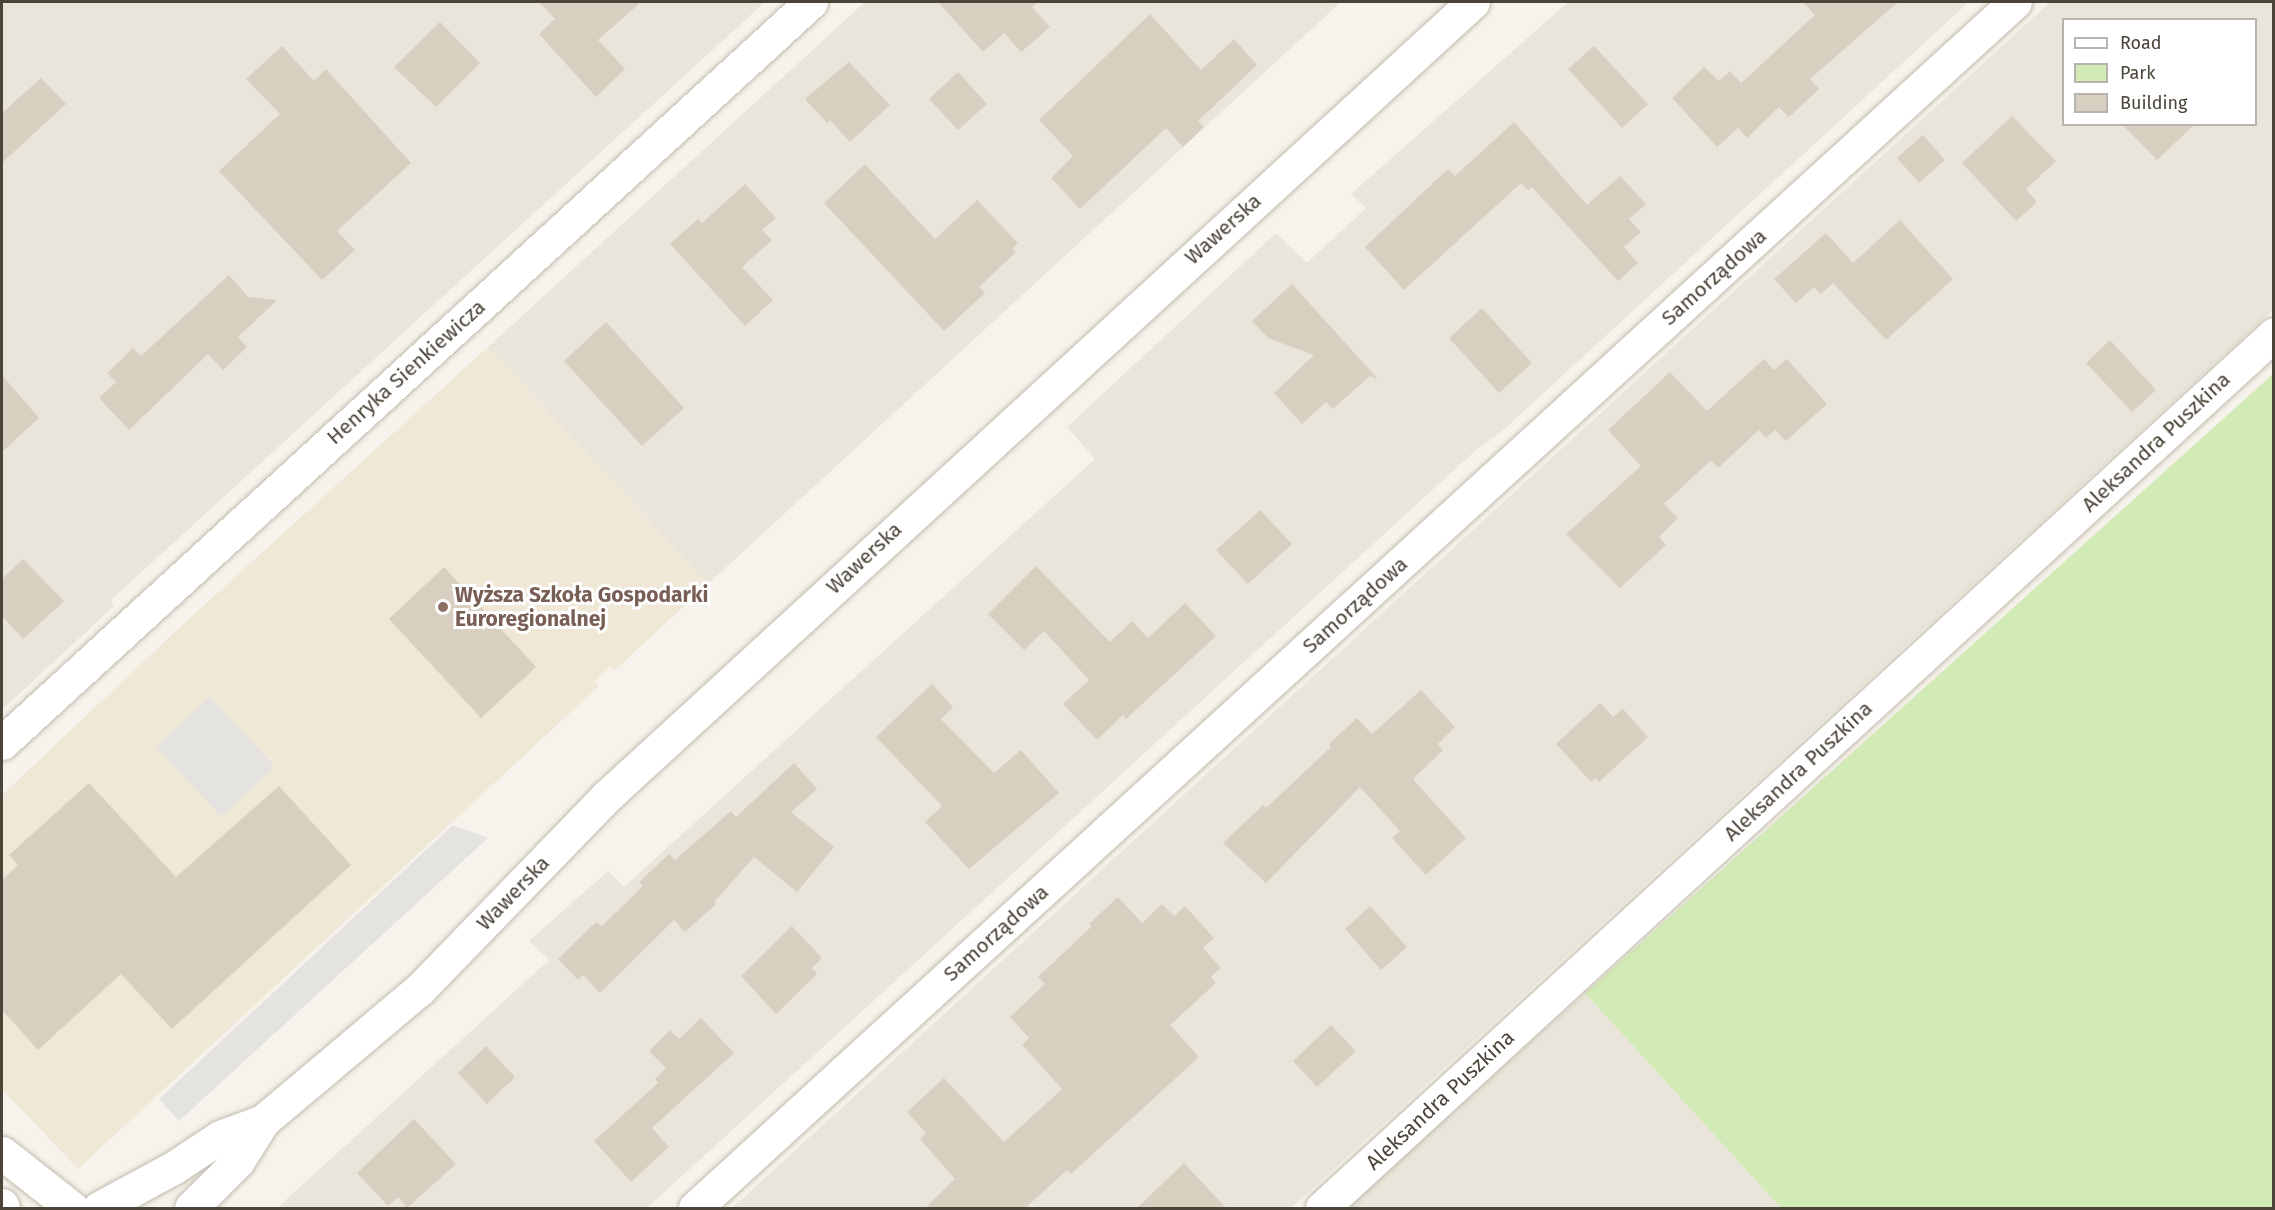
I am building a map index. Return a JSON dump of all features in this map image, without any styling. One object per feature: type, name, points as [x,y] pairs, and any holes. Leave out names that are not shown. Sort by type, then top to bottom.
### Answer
[{"type":"street","name":"Henryka Sienkiewicza","points":[[2,743],[811,2]]},
{"type":"street","name":"Wawerska","points":[[191,1209],[238,1161],[263,1121],[420,989],[606,797],[1473,2]]},
{"type":"street","name":"Samorządowa","points":[[695,1209],[2015,2]]},
{"type":"street","name":"Aleksandra Puszkina","points":[[1322,1209],[2274,334]]},
{"type":"street","name":"Wawerska","points":[[99,1209],[173,1168],[220,1137],[263,1121]]},
{"type":"street","points":[[2,1153],[72,1209]]},
{"type":"shaded area","points":[[2,2],[765,2],[111,600],[114,606],[2,710]]},
{"type":"shaded area","points":[[865,2],[1341,2],[708,584],[488,347]]},
{"type":"shaded area","points":[[1568,2],[1969,2],[1500,433],[1475,451],[647,1208],[277,1208],[549,960],[529,941],[608,871],[624,887],[1095,459],[1067,427],[1276,233],[1307,263],[1366,208],[1351,194]]},
{"type":"shaded area","points":[[2050,2],[2273,2],[2273,310],[1291,1208],[732,1208]]},
{"type":"shaded area","points":[[488,347],[708,584],[614,671],[610,667],[595,681],[599,686],[78,1169],[2,1089],[2,795],[177,630]]},
{"type":"shaded area","points":[[210,697],[275,767],[221,817],[156,747]]},
{"type":"shaded area","points":[[453,825],[488,838],[179,1121],[159,1099]]},
{"type":"shaded area","points":[[1585,993],[1781,1208],[1346,1208]]},
{"type":"green space","points":[[2273,374],[2273,1208],[1781,1208],[1585,993]]},
{"type":"building","points":[[539,2],[641,2],[598,40],[625,69],[596,97],[539,34],[555,19]]},
{"type":"building","points":[[938,2],[1038,2],[1032,7],[1050,27],[1021,52],[1004,33],[983,52]]},
{"type":"building","points":[[1803,2],[1898,2],[1810,79],[1819,89],[1789,117],[1779,107],[1747,138],[1738,128],[1717,147],[1672,98],[1704,67],[1719,81],[1730,71],[1741,83],[1815,15]]},
{"type":"building","points":[[1150,14],[1201,70],[1234,39],[1257,65],[1198,121],[1204,127],[1183,147],[1166,128],[1080,209],[1051,178],[1073,156],[1039,120]]},
{"type":"building","points":[[440,22],[480,63],[436,107],[394,67]]},
{"type":"building","points":[[282,46],[314,81],[326,69],[411,163],[337,231],[355,250],[322,280],[219,171],[280,114],[246,79]]},
{"type":"building","points":[[1594,46],[1648,104],[1622,128],[1568,69]]},
{"type":"building","points":[[849,62],[890,105],[850,142],[830,120],[827,123],[805,99]]},
{"type":"building","points":[[958,72],[987,104],[958,130],[929,99]]},
{"type":"building","points":[[41,78],[66,104],[2,163],[2,113]]},
{"type":"building","points":[[2012,116],[2056,161],[2026,189],[2037,202],[2016,221],[1962,163]]},
{"type":"building","points":[[1514,122],[1587,205],[1620,176],[1646,204],[1629,219],[1641,232],[1624,247],[1638,263],[1618,281],[1532,187],[1528,190],[1521,183],[1404,290],[1365,247],[1448,169],[1455,176]]},
{"type":"building","points":[[2124,126],[2193,126],[2157,160]]},
{"type":"building","points":[[1923,135],[1945,160],[1919,183],[1897,158]]},
{"type":"building","points":[[865,164],[935,239],[977,200],[1018,243],[1012,249],[1016,252],[979,287],[985,293],[944,331],[824,203]]},
{"type":"building","points":[[745,184],[776,218],[762,230],[772,240],[742,267],[773,300],[745,326],[670,244],[698,219],[702,223]]},
{"type":"building","points":[[1900,220],[1953,279],[1886,340],[1833,283],[1821,294],[1814,287],[1796,303],[1774,279],[1826,233],[1853,263]]},
{"type":"building","points":[[229,275],[248,297],[277,300],[238,337],[247,347],[223,370],[208,354],[129,430],[99,398],[116,382],[107,373],[133,348],[141,356]]},
{"type":"building","points":[[1292,284],[1378,379],[1370,376],[1333,409],[1326,402],[1302,424],[1274,393],[1314,355],[1268,338],[1252,321]]},
{"type":"building","points":[[1482,308],[1532,363],[1499,393],[1449,338]]},
{"type":"building","points":[[606,322],[684,408],[642,446],[564,361]]},
{"type":"building","points":[[2110,340],[2156,390],[2132,412],[2086,363]]},
{"type":"building","points":[[1764,359],[1774,370],[1787,359],[1827,404],[1786,441],[1775,430],[1766,438],[1759,430],[1718,468],[1711,460],[1664,504],[1678,518],[1659,537],[1666,545],[1620,588],[1566,534],[1641,466],[1608,430],[1670,372],[1707,411]]},
{"type":"building","points":[[2,375],[39,418],[2,452]]},
{"type":"building","points":[[1260,510],[1292,544],[1248,584],[1216,550]]},
{"type":"building","points":[[23,559],[64,601],[23,639],[2,616],[2,579]]},
{"type":"building","points":[[1036,566],[1110,642],[1132,621],[1148,638],[1185,603],[1216,636],[1126,719],[1123,715],[1097,740],[1063,704],[1089,680],[1044,631],[1024,650],[988,614]]},
{"type":"building","name":"Wyższa Szkoła Gospodarki Euroregionalnej","points":[[444,567],[536,667],[481,718],[389,619]]},
{"type":"building","points":[[932,684],[953,707],[941,719],[994,773],[1021,750],[1059,793],[969,869],[925,822],[942,806],[876,737]]},
{"type":"building","points":[[1421,690],[1455,727],[1438,744],[1443,750],[1413,779],[1466,838],[1426,875],[1392,838],[1400,831],[1360,787],[1266,883],[1223,843],[1263,805],[1266,808],[1331,747],[1329,744],[1357,718],[1372,734]]},
{"type":"building","points":[[1600,703],[1613,717],[1623,709],[1648,737],[1599,782],[1596,778],[1591,782],[1556,744]]},
{"type":"building","points":[[794,763],[817,789],[791,812],[834,847],[797,892],[754,857],[714,902],[716,904],[685,932],[674,920],[600,993],[583,975],[578,980],[558,959],[596,922],[602,926],[643,886],[639,882],[669,854],[675,860],[731,811],[736,817]]},
{"type":"building","points":[[89,783],[176,877],[279,786],[351,865],[172,1029],[121,974],[38,1050],[2,1010],[2,880],[18,865],[9,855]]},
{"type":"building","points":[[1118,897],[1142,923],[1162,904],[1174,916],[1185,906],[1214,938],[1203,948],[1221,968],[1211,977],[1216,983],[1170,1025],[1199,1057],[1071,1174],[1067,1170],[1024,1209],[924,1209],[955,1179],[920,1139],[926,1133],[907,1112],[944,1078],[1004,1142],[1062,1089],[1022,1045],[1029,1038],[1010,1017],[1045,984],[1038,977],[1092,926],[1089,924]]},
{"type":"building","points":[[1370,906],[1407,947],[1381,970],[1345,929]]},
{"type":"building","points":[[792,926],[822,958],[812,968],[817,974],[776,1014],[741,976]]},
{"type":"building","points":[[701,1018],[734,1053],[652,1128],[669,1147],[631,1182],[594,1141],[658,1083],[655,1079],[666,1068],[649,1051],[670,1030],[679,1039]]},
{"type":"building","points":[[1331,1025],[1356,1051],[1317,1087],[1293,1061]]},
{"type":"building","points":[[486,1046],[515,1077],[487,1104],[458,1073]]},
{"type":"building","points":[[414,1119],[456,1164],[407,1208],[398,1197],[388,1206],[357,1173]]},
{"type":"building","points":[[1184,1163],[1227,1209],[1136,1209]]},
{"type":"place","name":"Wyższa Szkoła Gospodarki Euroregionalnej","points":[[443,607]]}]
